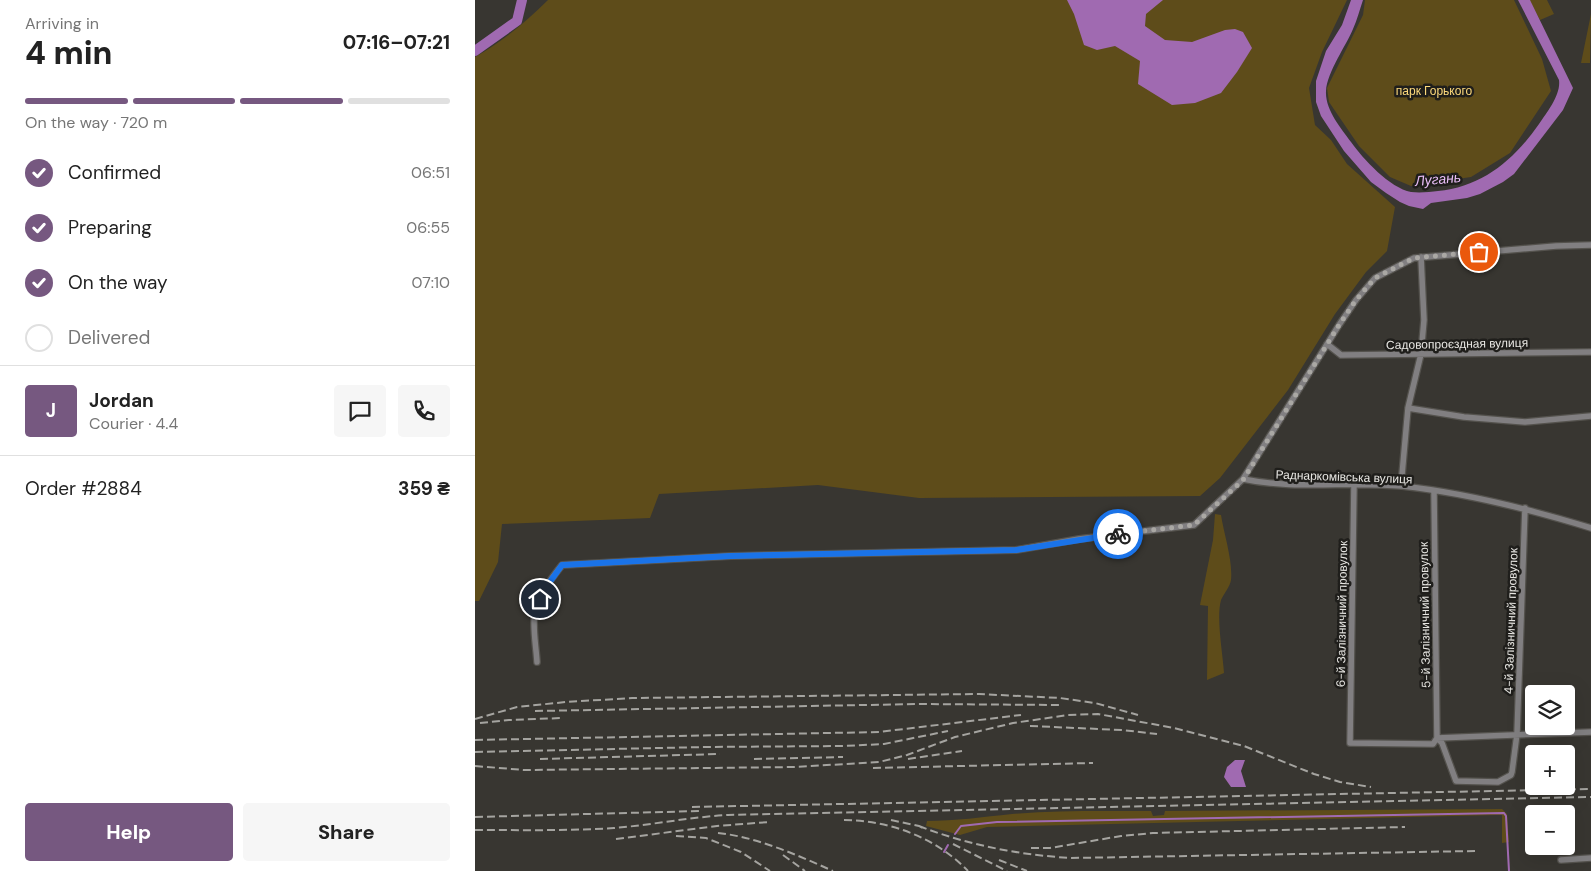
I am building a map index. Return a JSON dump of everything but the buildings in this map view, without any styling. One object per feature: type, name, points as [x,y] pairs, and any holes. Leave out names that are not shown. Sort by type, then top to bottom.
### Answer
[{"type":"street","points":[[537,662],[534,619],[536,608],[544,590],[562,565],[731,556],[1016,550],[1079,539],[1194,525],[1243,480],[1327,344],[1356,300],[1375,278],[1414,258],[1556,246],[1591,245]]},
{"type":"street","points":[[1401,486],[1408,408],[1421,354],[1423,320],[1421,257]]},
{"type":"street","name":"Садовопроєздная вулиця","points":[[1327,344],[1341,355],[1591,352]]},
{"type":"street","points":[[1408,408],[1464,417],[1525,422],[1591,416]]},
{"type":"street","name":"Раднаркомівська вулиця","points":[[1243,480],[1266,484],[1401,486],[1434,492],[1453,492],[1525,508],[1591,528]]},
{"type":"street","name":"6-й Залізничний провулок","points":[[1354,485],[1350,743],[1433,744],[1437,738]]},
{"type":"street","name":"5-й Залізничний провулок","points":[[1434,492],[1437,738]]},
{"type":"street","name":"4-й Залізничний провулок","points":[[1437,738],[1442,743],[1456,781],[1498,782],[1513,772],[1517,734],[1525,508]]},
{"type":"street","points":[[1437,738],[1591,732]]},
{"type":"street","points":[[1561,860],[1591,858]]},
{"type":"green space","points":[[548,0],[1347,0],[1322,52],[1309,88],[1315,125],[1331,140],[1347,164],[1395,207],[1387,251],[1366,272],[1335,314],[1288,390],[1220,478],[1200,496],[919,498],[818,485],[659,494],[650,518],[502,524],[498,562],[479,601],[475,601],[475,57],[513,31]]},
{"type":"green space","name":"парк Горького","points":[[1365,0],[1514,0],[1542,59],[1551,91],[1510,153],[1471,177],[1411,186],[1390,177],[1359,146],[1329,102],[1327,88],[1363,15]]},
{"type":"green space","points":[[1529,0],[1547,0],[1554,14],[1540,20]]},
{"type":"green space","points":[[1591,14],[1590,63],[1581,63]]},
{"type":"green space","points":[[1215,514],[1221,515],[1230,556],[1231,580],[1221,600],[1220,608],[1219,626],[1224,673],[1207,680],[1208,606],[1200,605],[1213,540]]},
{"type":"green space","points":[[1502,809],[1507,814],[1509,842],[1502,843],[1502,815],[987,827],[960,835],[926,826],[927,821],[1064,811],[1151,811],[1153,816],[1164,815],[1165,811]]},
{"type":"shaded area","points":[[1067,0],[1163,0],[1146,14],[1145,26],[1165,40],[1192,42],[1225,30],[1235,29],[1243,32],[1252,48],[1221,93],[1195,103],[1172,105],[1138,84],[1140,61],[1115,46],[1097,50],[1084,45],[1074,14]]},
{"type":"shaded area","points":[[1351,0],[1363,0],[1353,29],[1330,76],[1327,84],[1326,98],[1338,125],[1356,149],[1378,172],[1394,185],[1411,192],[1438,191],[1469,184],[1483,178],[1496,170],[1519,149],[1549,109],[1558,92],[1559,80],[1518,0],[1530,0],[1573,88],[1563,110],[1514,174],[1503,182],[1480,194],[1467,198],[1431,203],[1423,209],[1400,202],[1371,182],[1344,151],[1321,116],[1316,102],[1316,81],[1326,51],[1342,25]]},
{"type":"shaded area","points":[[1235,760],[1245,760],[1241,771],[1246,787],[1231,787],[1224,777],[1227,767]]},
{"type":"waterway","name":"Лугань","points":[[475,51],[517,21],[522,0]]},
{"type":"waterway","points":[[955,834],[961,826],[997,822],[1504,813],[1506,816],[1509,871]]},
{"type":"waterway","points":[[944,852],[948,845]]},
{"type":"railway","points":[[475,719],[517,707],[632,698],[979,694],[1060,698],[1095,703],[1138,715]]},
{"type":"railway","points":[[535,711],[920,704],[1062,705]]},
{"type":"railway","points":[[475,766],[524,770],[795,767],[879,762],[907,755],[955,737],[1013,723],[1068,715],[1098,714],[1174,728],[1244,746],[1314,774],[1340,782],[1371,787]]},
{"type":"railway","points":[[475,740],[879,732],[1021,715]]},
{"type":"railway","points":[[480,723],[562,718]]},
{"type":"railway","points":[[1030,726],[1122,730],[1157,734]]},
{"type":"railway","points":[[475,752],[843,746],[884,744],[948,731]]},
{"type":"railway","points":[[908,759],[962,751]]},
{"type":"railway","points":[[540,759],[720,754]]},
{"type":"railway","points":[[754,759],[843,757]]},
{"type":"railway","points":[[873,768],[1093,763]]},
{"type":"railway","points":[[692,807],[1591,789]]},
{"type":"railway","points":[[475,830],[614,828],[728,815],[1591,797]]},
{"type":"railway","points":[[475,817],[700,811]]},
{"type":"railway","points":[[844,820],[879,824],[911,833],[941,849],[968,871]]},
{"type":"railway","points":[[891,820],[919,826],[924,829]]},
{"type":"railway","points":[[616,839],[717,826],[769,822]]},
{"type":"railway","points":[[919,826],[975,844],[1032,854],[1071,858],[1475,851]]},
{"type":"railway","points":[[1031,848],[1050,848],[1121,836],[1153,833],[1405,827]]},
{"type":"railway","points":[[718,833],[747,838],[791,853],[833,871]]},
{"type":"railway","points":[[676,836],[706,838],[741,852],[770,871]]},
{"type":"railway","points":[[953,844],[1007,871]]},
{"type":"railway","points":[[783,855],[805,871]]},
{"type":"railway","points":[[999,860],[1027,871]]},
{"type":"way so far","points":[[1118,534],[1194,525],[1243,480],[1339,325],[1356,300],[1375,278],[1414,258],[1479,252]]},
{"type":"route","points":[[540,599],[544,590],[562,565],[731,556],[1016,550],[1118,534]]}]
